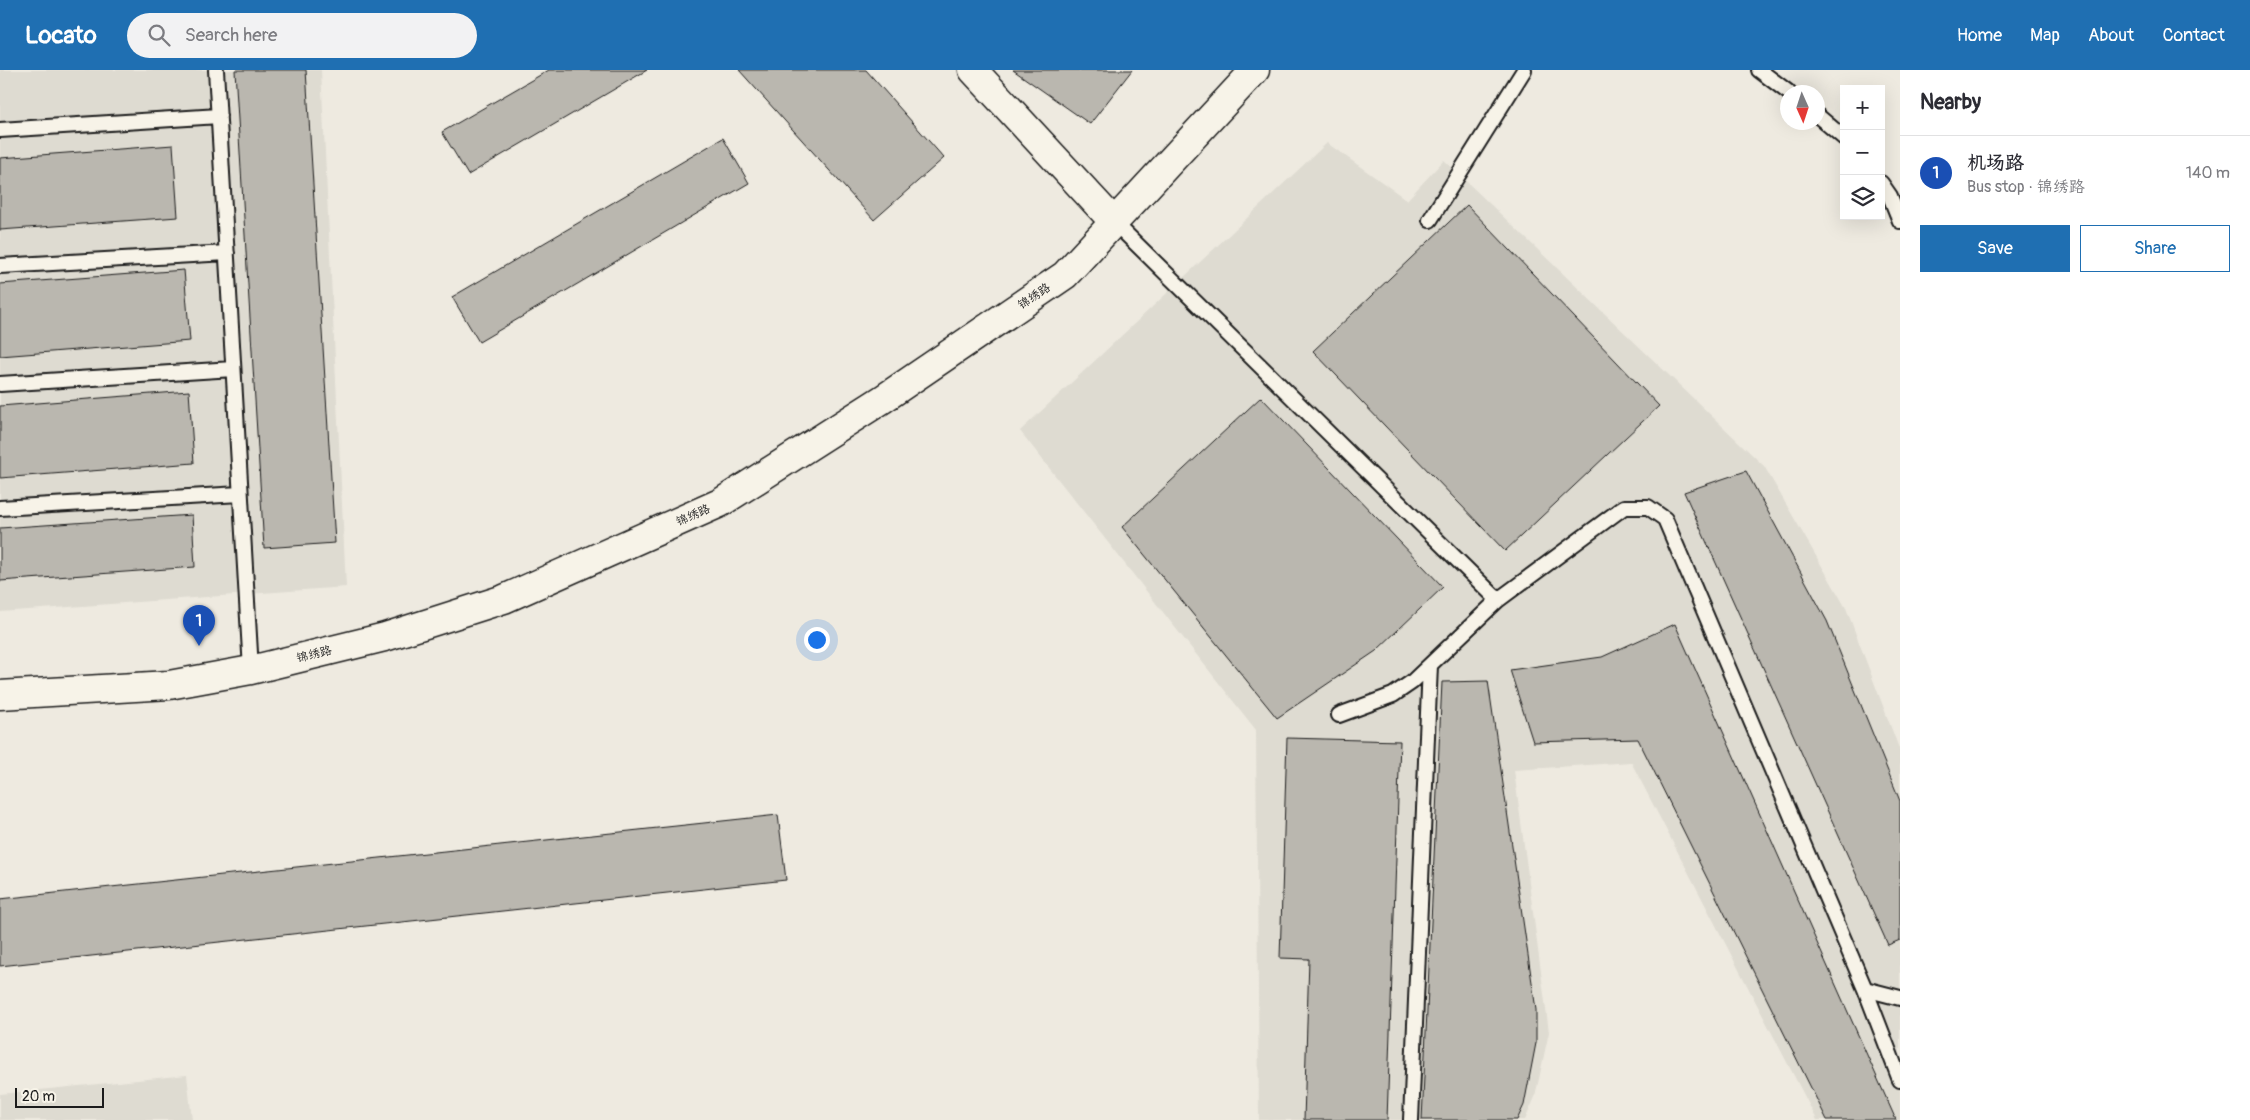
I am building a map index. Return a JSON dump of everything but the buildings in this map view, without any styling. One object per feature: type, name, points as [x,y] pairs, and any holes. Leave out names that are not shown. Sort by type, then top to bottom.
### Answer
[{"type":"street","points":[[973,70],[1115,224]]},
{"type":"street","name":"锦绣路","points":[[0,695],[169,685],[250,670],[385,636],[504,599],[720,503],[883,399],[1065,275],[1115,224],[1256,70]]},
{"type":"lane","points":[[216,70],[250,670]]},
{"type":"lane","points":[[1430,220],[1524,70]]},
{"type":"lane","points":[[1759,70],[1780,86]]},
{"type":"lane","points":[[0,130],[219,116]]},
{"type":"lane","points":[[1825,122],[1840,135]]},
{"type":"lane","points":[[1885,189],[1900,221]]},
{"type":"lane","points":[[1115,224],[1498,600]]},
{"type":"lane","points":[[0,266],[227,253]]},
{"type":"lane","points":[[0,384],[233,369]]},
{"type":"lane","points":[[0,508],[240,494]]},
{"type":"lane","points":[[1339,715],[1393,695],[1412,682],[1498,600],[1624,507],[1648,508],[1665,519],[1864,989],[1900,1080]]},
{"type":"lane","points":[[1411,1120],[1430,665]]},
{"type":"lane","points":[[1864,989],[1900,998]]},
{"type":"shaded area","points":[[0,70],[321,70],[346,587],[0,612]]},
{"type":"shaded area","points":[[1327,143],[1407,200],[1444,160],[1764,466],[1846,608],[1900,751],[1900,1120],[1817,1120],[1631,762],[1514,770],[1549,1032],[1535,1097],[1525,1120],[1259,1120],[1256,730],[1020,431]]},
{"type":"shaded area","points":[[187,1075],[192,1120],[0,1120],[0,1094]]},
{"type":"place","name":"机场路","points":[[199,646]]}]
